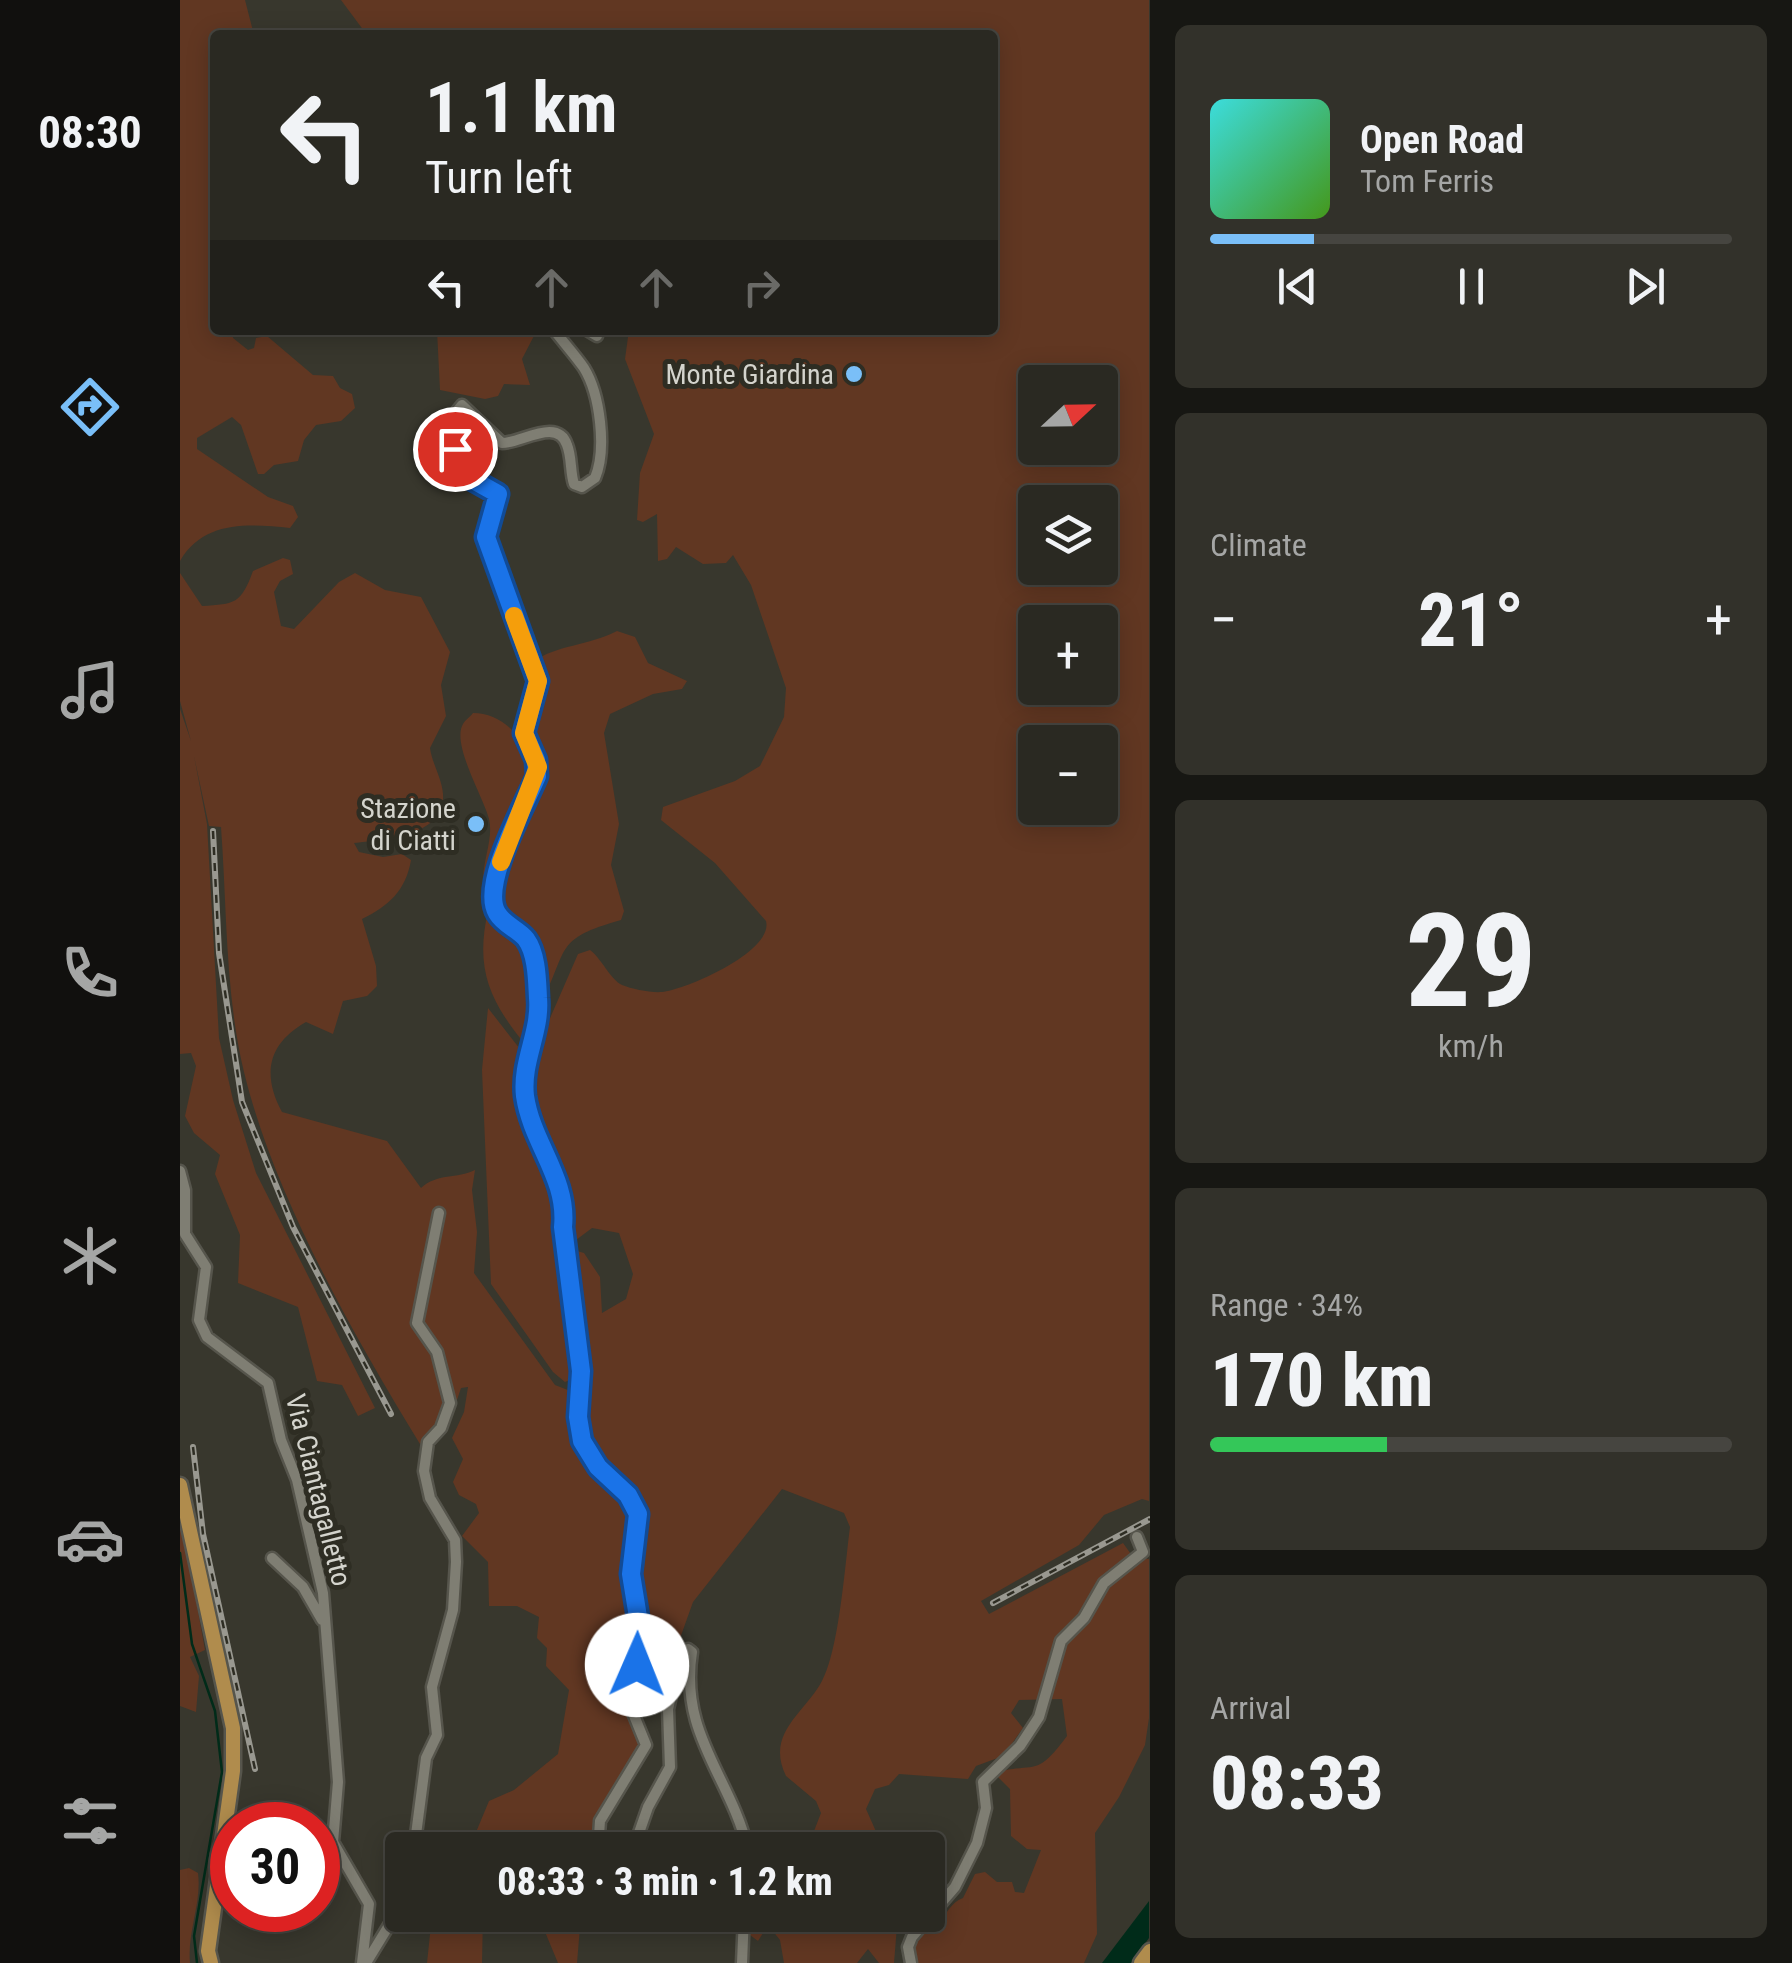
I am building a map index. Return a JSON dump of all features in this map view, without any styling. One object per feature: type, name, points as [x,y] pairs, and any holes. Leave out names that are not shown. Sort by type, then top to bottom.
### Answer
[{"type":"main road","points":[[180,1485],[233,1728],[233,1771],[208,1951],[211,1963]]},
{"type":"main road","points":[[1141,1963],[1150,1952]]},
{"type":"street","points":[[540,1020],[532,950],[527,940],[497,913],[493,894],[498,868],[537,776],[536,760],[524,733],[538,681],[486,537],[498,494],[471,478],[453,442],[462,405],[502,443],[542,432],[558,434],[566,442],[574,484],[582,487],[596,478],[600,439],[592,388],[585,369],[558,335]]},
{"type":"street","points":[[549,1004],[528,1050],[525,1094],[565,1206],[563,1227],[581,1371],[578,1417],[582,1441],[598,1467],[628,1495],[638,1514],[631,1574],[639,1643],[631,1695],[633,1714],[646,1745],[600,1821],[599,1832]]},
{"type":"street","name":"Via Ciantagalletto","points":[[180,1171],[185,1190],[186,1234],[206,1266],[199,1320],[207,1337],[268,1383],[275,1397],[282,1440],[298,1480],[323,1594],[338,1782],[333,1842],[369,1904],[364,1963]]},
{"type":"street","points":[[416,1832],[426,1758],[437,1736],[435,1665],[453,1610],[456,1574],[455,1540],[430,1498],[424,1472],[428,1442],[441,1428],[450,1403],[438,1352],[417,1323],[439,1213]]},
{"type":"street","points":[[911,1963],[908,1947],[912,1937],[955,1887],[978,1843],[986,1808],[983,1782],[1020,1746],[1039,1718],[1061,1641],[1084,1618],[1104,1583],[1143,1552],[1137,1536]]},
{"type":"street","name":"Via Ciantagalletto","points":[[272,1558],[303,1588],[323,1621]]},
{"type":"street","points":[[639,1832],[648,1807],[666,1781],[671,1747],[668,1709],[678,1666],[688,1650],[692,1652],[689,1684],[698,1736],[740,1832]]},
{"type":"street","name":"Via Ciantagalletto","points":[[364,1963],[385,1930]]},
{"type":"street","points":[[742,1963],[743,1932]]},
{"type":"shaded area","points":[[180,0],[245,0],[253,30],[210,30],[210,335],[233,335],[248,350],[254,348],[256,338],[267,336],[313,375],[333,376],[340,388],[352,394],[355,408],[341,421],[316,425],[304,440],[298,461],[274,465],[264,474],[258,474],[241,425],[232,417],[197,438],[197,449],[268,497],[293,506],[298,517],[290,528],[244,526],[215,531],[190,548],[180,561]]},
{"type":"shaded area","points":[[341,0],[1149,0],[1149,1501],[1142,1499],[1104,1515],[1079,1545],[981,1601],[989,1614],[1123,1543],[1133,1557],[1149,1559],[1149,1718],[1145,1745],[1119,1797],[1095,1833],[1097,1934],[1084,1963],[915,1963],[914,1954],[919,1938],[926,1932],[945,1932],[945,1915],[963,1898],[975,1874],[985,1872],[997,1882],[1012,1882],[1015,1892],[1024,1893],[1041,1850],[1027,1849],[1011,1836],[1010,1789],[994,1773],[1035,1766],[1048,1758],[1067,1736],[1062,1699],[1019,1700],[1011,1713],[1023,1728],[1003,1756],[976,1766],[968,1779],[899,1774],[889,1785],[875,1789],[866,1809],[876,1832],[814,1832],[821,1813],[816,1801],[786,1776],[780,1748],[790,1724],[822,1681],[833,1649],[850,1527],[844,1513],[782,1489],[693,1602],[659,1697],[644,1696],[637,1569],[642,1514],[634,1493],[591,1447],[583,1426],[582,1342],[573,1258],[577,1251],[584,1253],[600,1277],[602,1313],[626,1299],[633,1274],[619,1233],[592,1228],[572,1243],[568,1189],[536,1115],[531,1089],[544,1032],[578,954],[590,950],[622,985],[662,992],[727,967],[765,933],[766,921],[715,863],[661,820],[663,807],[735,781],[760,766],[784,717],[786,688],[751,585],[733,555],[726,563],[703,564],[676,547],[667,559],[658,561],[657,514],[643,522],[637,520],[640,473],[654,434],[625,359],[628,335],[998,335],[998,30],[363,30]]},
{"type":"shaded area","points":[[437,335],[534,335],[522,359],[530,385],[504,384],[498,396],[485,399],[440,390]]},
{"type":"shaded area","points":[[283,558],[290,560],[293,574],[280,581],[274,592],[281,626],[294,629],[339,582],[355,573],[385,590],[421,597],[450,652],[441,685],[446,716],[430,748],[442,788],[441,808],[434,819],[410,833],[354,843],[359,852],[383,857],[402,854],[411,860],[395,896],[362,919],[376,966],[377,986],[367,996],[343,1001],[333,1034],[306,1022],[293,1030],[272,1060],[272,1084],[282,1112],[387,1141],[421,1188],[434,1180],[475,1170],[474,1273],[555,1385],[573,1392],[574,1433],[584,1461],[625,1504],[633,1519],[634,1649],[627,1711],[640,1744],[604,1807],[598,1832],[476,1832],[489,1801],[514,1790],[558,1754],[569,1690],[546,1666],[547,1648],[537,1638],[539,1617],[517,1606],[489,1606],[488,1562],[462,1536],[479,1513],[476,1504],[459,1495],[453,1482],[463,1459],[452,1438],[464,1412],[468,1387],[461,1388],[450,1421],[420,1444],[343,1312],[275,1167],[257,1119],[238,1042],[230,981],[221,827],[209,826],[194,756],[207,824],[219,1038],[233,1100],[256,1173],[375,1408],[358,1416],[342,1385],[317,1381],[298,1307],[238,1283],[240,1235],[215,1174],[220,1155],[194,1133],[185,1116],[196,1066],[191,1053],[180,1054],[180,709],[191,741],[180,701],[180,573],[202,606],[235,600],[245,590],[253,571]]},
{"type":"shaded area","points":[[617,631],[635,637],[648,663],[687,681],[682,689],[653,694],[610,714],[604,733],[619,824],[611,865],[624,911],[621,920],[573,940],[542,1001],[536,953],[502,914],[498,899],[503,868],[537,790],[538,765],[530,734],[543,706],[535,661]]},
{"type":"shaded area","points":[[473,713],[498,719],[508,726],[524,746],[530,772],[525,795],[492,865],[487,895],[483,878],[489,819],[460,733]]},
{"type":"shaded area","points":[[488,911],[525,957],[531,1012],[524,1043],[502,1012],[488,982],[483,950]]},
{"type":"shaded area","points":[[488,1008],[520,1049],[523,1116],[554,1185],[575,1359],[574,1378],[565,1382],[553,1372],[491,1284],[482,1070]]},
{"type":"shaded area","points":[[180,1511],[205,1650],[190,1657],[199,1676],[196,1712],[180,1706]]},
{"type":"shaded area","points":[[189,1868],[198,1873],[198,1895],[190,1963],[180,1963],[180,1870]]},
{"type":"shaded area","points":[[1149,1901],[1149,1938],[1131,1963],[1102,1963]]},
{"type":"shaded area","points":[[430,1932],[483,1932],[482,1963],[427,1963]]},
{"type":"shaded area","points":[[545,1932],[580,1932],[577,1963],[558,1963]]},
{"type":"shaded area","points":[[750,1932],[764,1932],[758,1941]]},
{"type":"shaded area","points":[[774,1932],[897,1932],[894,1963],[879,1963],[868,1949],[857,1963],[784,1963],[780,1940]]},
{"type":"waterway","points":[[180,1553],[192,1644],[215,1711],[222,1772],[194,1936],[197,1963]]},
{"type":"railway","points":[[213,831],[219,953],[242,1102],[293,1227],[391,1414]]},
{"type":"railway","points":[[193,1447],[203,1534],[255,1769]]},
{"type":"railway","points":[[993,1603],[1150,1519]]},
{"type":"slow traffic","points":[[501,862],[538,767],[524,733],[538,681],[514,616]]},
{"type":"place","name":"Monte Giardina","points":[[854,374]]},
{"type":"place","name":"Stazione di Ciatti","points":[[476,824]]},
{"type":"route","points":[[455,449],[473,480],[498,494],[486,537],[538,681],[524,722],[524,733],[538,767],[537,776],[498,868],[494,905],[532,950],[540,1020],[528,1050],[525,1094],[565,1206],[563,1227],[581,1371],[578,1417],[582,1441],[598,1467],[628,1495],[638,1514],[631,1574],[638,1617],[637,1665]]}]
